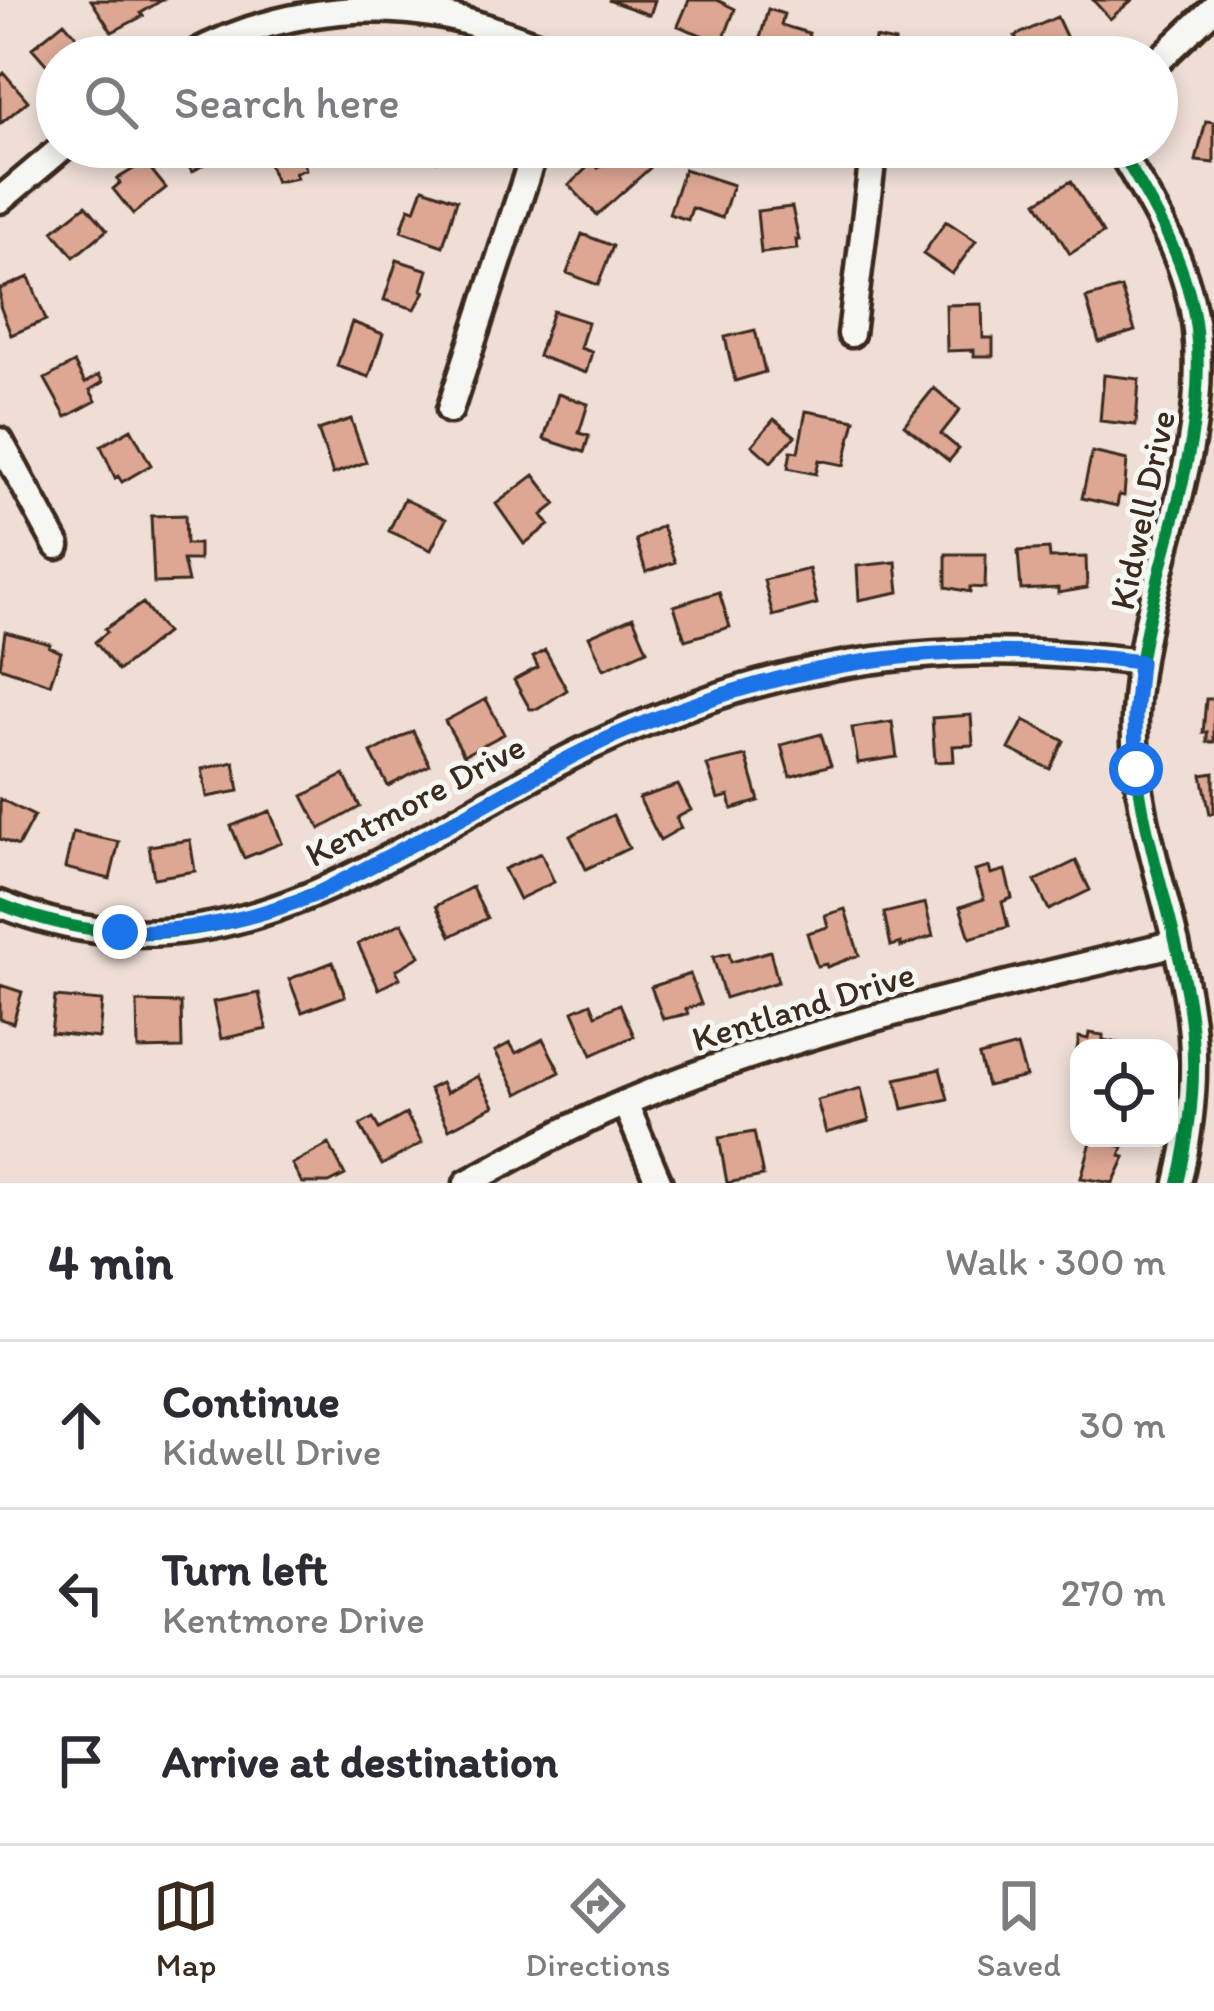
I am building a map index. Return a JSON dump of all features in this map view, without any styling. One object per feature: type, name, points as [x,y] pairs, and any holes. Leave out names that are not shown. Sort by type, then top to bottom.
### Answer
[{"type":"street","points":[[237,36],[319,6],[440,15],[506,36]]},
{"type":"street","points":[[1178,42],[1214,8]]},
{"type":"street","points":[[0,200],[38,168]]},
{"type":"street","points":[[450,410],[529,168]]},
{"type":"street","points":[[851,334],[871,168]]},
{"type":"street","name":"Kidwell Drive","points":[[1131,168],[1176,254],[1193,304],[1197,336],[1192,441],[1140,662],[1135,716],[1144,821],[1176,943],[1192,1040],[1191,1098],[1178,1183]]},
{"type":"street","points":[[0,441],[58,546]]},
{"type":"street","name":"Kentmore Drive","points":[[0,904],[71,926],[120,932],[179,932],[227,925],[319,893],[614,736],[772,679],[845,662],[937,652],[1066,652],[1140,662]]},
{"type":"street","name":"Kentland Drive","points":[[467,1183],[625,1103],[714,1069],[892,1015],[1176,943]]},
{"type":"street","points":[[625,1103],[659,1183]]},
{"type":"building","points":[[91,0],[162,0],[112,32]]},
{"type":"building","points":[[608,0],[655,0],[650,15]]},
{"type":"building","points":[[689,0],[717,0],[735,9],[725,36],[704,36],[678,26]]},
{"type":"building","points":[[1093,0],[1132,0],[1110,19]]},
{"type":"building","points":[[768,9],[784,14],[781,25],[809,33],[808,36],[761,36]]},
{"type":"building","points":[[1057,17],[1066,36],[1015,36]]},
{"type":"building","points":[[64,22],[76,36],[47,36]]},
{"type":"building","points":[[4,73],[28,101],[0,124],[0,77]]},
{"type":"building","points":[[1206,121],[1214,122],[1214,163],[1196,161]]},
{"type":"building","points":[[135,168],[150,168],[166,188],[133,214],[113,189],[120,183],[117,179]]},
{"type":"building","points":[[270,168],[306,168],[295,173],[297,178],[276,182]]},
{"type":"building","points":[[587,168],[650,168],[597,215],[569,185]]},
{"type":"building","points":[[684,169],[733,185],[722,218],[692,208],[688,220],[669,214]]},
{"type":"building","points":[[1071,181],[1103,233],[1070,254],[1037,202]]},
{"type":"building","points":[[423,188],[457,200],[443,246],[401,231]]},
{"type":"building","points":[[86,205],[107,230],[74,257],[53,231]]},
{"type":"building","points":[[792,207],[797,249],[761,253],[757,211]]},
{"type":"building","points":[[946,221],[976,241],[952,274],[923,254]]},
{"type":"building","points":[[582,234],[613,246],[598,285],[567,273]]},
{"type":"building","points":[[397,260],[428,270],[425,291],[415,309],[384,300]]},
{"type":"building","points":[[29,277],[46,320],[11,335],[0,306],[0,289]]},
{"type":"building","points":[[1121,288],[1135,331],[1099,342],[1086,298]]},
{"type":"building","points":[[982,304],[983,338],[993,338],[993,356],[974,356],[974,350],[947,351],[946,305]]},
{"type":"building","points":[[553,311],[588,322],[580,348],[592,352],[586,373],[538,356]]},
{"type":"building","points":[[352,322],[383,334],[369,377],[337,366]]},
{"type":"building","points":[[755,330],[765,372],[735,381],[725,337]]},
{"type":"building","points":[[74,363],[85,383],[99,375],[103,382],[90,390],[96,401],[66,417],[45,379]]},
{"type":"building","points":[[1104,375],[1139,379],[1136,425],[1100,421]]},
{"type":"building","points":[[934,388],[960,410],[941,434],[959,449],[949,461],[904,425]]},
{"type":"building","points":[[558,394],[588,404],[579,433],[589,436],[584,452],[544,439]]},
{"type":"building","points":[[806,411],[855,420],[844,465],[819,460],[816,474],[788,468],[791,451],[798,452]]},
{"type":"building","points":[[351,419],[366,462],[333,474],[318,430]]},
{"type":"building","points":[[774,419],[795,436],[771,462],[752,445]]},
{"type":"building","points":[[131,429],[151,465],[122,482],[115,478],[101,446]]},
{"type":"building","points":[[1092,452],[1127,460],[1124,496],[1119,495],[1117,506],[1082,498]]},
{"type":"building","points":[[534,475],[556,504],[542,515],[549,525],[524,544],[496,504]]},
{"type":"building","points":[[404,499],[446,519],[431,550],[389,531]]},
{"type":"building","points":[[185,515],[186,544],[199,544],[199,560],[183,560],[188,582],[154,583],[151,516]]},
{"type":"building","points":[[662,526],[675,562],[646,572],[636,540]]},
{"type":"building","points":[[1049,549],[1050,558],[1086,557],[1087,588],[1058,593],[1058,588],[1021,590],[1018,551]]},
{"type":"building","points":[[946,554],[986,554],[985,588],[970,587],[970,592],[946,587]]},
{"type":"building","points":[[896,562],[899,592],[859,600],[857,566]]},
{"type":"building","points":[[809,569],[817,604],[773,616],[764,580]]},
{"type":"building","points":[[719,592],[730,627],[685,640],[674,606]]},
{"type":"building","points":[[143,603],[166,633],[118,671],[95,642],[105,629]]},
{"type":"building","points":[[633,617],[647,650],[604,669],[589,636]]},
{"type":"building","points":[[5,632],[50,644],[61,652],[50,684],[0,667]]},
{"type":"building","points":[[545,650],[567,690],[538,709],[530,709],[514,680],[538,667],[533,657]]},
{"type":"building","points":[[486,699],[504,734],[464,755],[445,721]]},
{"type":"building","points":[[1206,699],[1214,699],[1214,742],[1207,742],[1207,732],[1203,733]]},
{"type":"building","points":[[971,715],[973,745],[953,746],[954,761],[935,762],[932,718]]},
{"type":"building","points":[[1024,720],[1064,741],[1050,769],[1009,749]]},
{"type":"building","points":[[892,722],[897,757],[858,763],[852,728]]},
{"type":"building","points":[[413,731],[430,765],[388,786],[371,753]]},
{"type":"building","points":[[821,734],[831,765],[790,777],[781,745]]},
{"type":"building","points":[[746,756],[759,801],[732,809],[729,796],[718,799],[707,765]]},
{"type":"building","points":[[234,762],[239,791],[207,797],[202,769]]},
{"type":"building","points":[[1214,773],[1214,813],[1210,814],[1202,775]]},
{"type":"building","points":[[344,775],[360,807],[320,829],[303,796]]},
{"type":"building","points":[[678,785],[691,810],[676,818],[681,828],[660,840],[639,798]]},
{"type":"building","points":[[0,799],[34,816],[18,846],[0,839]]},
{"type":"building","points":[[270,811],[282,843],[244,858],[231,826]]},
{"type":"building","points":[[613,815],[629,848],[586,869],[570,836]]},
{"type":"building","points":[[73,832],[119,842],[110,879],[65,868]]},
{"type":"building","points":[[190,840],[195,871],[154,878],[149,846]]},
{"type":"building","points":[[541,853],[554,882],[519,899],[504,869]]},
{"type":"building","points":[[1076,861],[1090,890],[1049,910],[1035,881]]},
{"type":"building","points":[[989,867],[991,874],[1005,870],[1012,898],[1002,902],[1008,927],[970,938],[960,907],[984,899],[975,871]]},
{"type":"building","points":[[472,887],[487,918],[451,936],[436,906]]},
{"type":"building","points":[[925,903],[933,936],[891,946],[884,913]]},
{"type":"building","points":[[845,909],[859,955],[817,966],[807,933],[828,927],[825,915]]},
{"type":"building","points":[[402,923],[420,956],[396,970],[400,978],[379,989],[358,944]]},
{"type":"building","points":[[770,951],[778,982],[725,998],[713,957],[729,953],[731,962]]},
{"type":"building","points":[[333,962],[345,996],[302,1012],[289,979]]},
{"type":"building","points":[[690,974],[701,1004],[686,1009],[688,1014],[663,1019],[651,987]]},
{"type":"building","points":[[0,985],[22,992],[13,1023],[0,1019]]},
{"type":"building","points":[[259,993],[267,1029],[221,1039],[213,1002]]},
{"type":"building","points":[[55,997],[102,1001],[99,1038],[51,1033]]},
{"type":"building","points":[[137,1002],[181,1003],[182,1048],[138,1049]]},
{"type":"building","points":[[591,1003],[596,1015],[620,1004],[634,1036],[592,1055],[573,1011]]},
{"type":"building","points":[[543,1039],[560,1072],[518,1094],[495,1051],[510,1043],[516,1053]]},
{"type":"building","points":[[1017,1046],[1026,1077],[987,1086],[979,1056]]},
{"type":"building","points":[[940,1069],[948,1099],[903,1109],[896,1079]]},
{"type":"building","points":[[478,1076],[494,1106],[449,1129],[429,1089],[441,1083],[446,1093]]},
{"type":"building","points":[[861,1088],[869,1121],[826,1133],[817,1100]]},
{"type":"building","points":[[406,1114],[422,1143],[382,1165],[360,1125],[373,1118],[379,1129]]},
{"type":"building","points":[[754,1132],[763,1176],[727,1183],[719,1138]]},
{"type":"building","points":[[329,1144],[345,1175],[329,1183],[302,1183],[292,1164]]},
{"type":"building","points":[[1090,1147],[1123,1147],[1120,1156],[1125,1157],[1113,1183],[1081,1178]]},
{"type":"cycle path","points":[[1130,168],[1177,258],[1196,330],[1193,428],[1149,619],[1135,716],[1139,789],[1191,1024],[1192,1093],[1178,1183]]},
{"type":"cycle path","points":[[0,904],[74,927],[145,933],[213,925],[279,907],[343,880],[592,746],[747,687],[858,662],[913,656],[1026,653],[1140,662]]},
{"type":"route","points":[[120,932],[179,932],[274,911],[319,893],[614,736],[772,679],[845,662],[992,649],[1140,662],[1136,769]]}]
